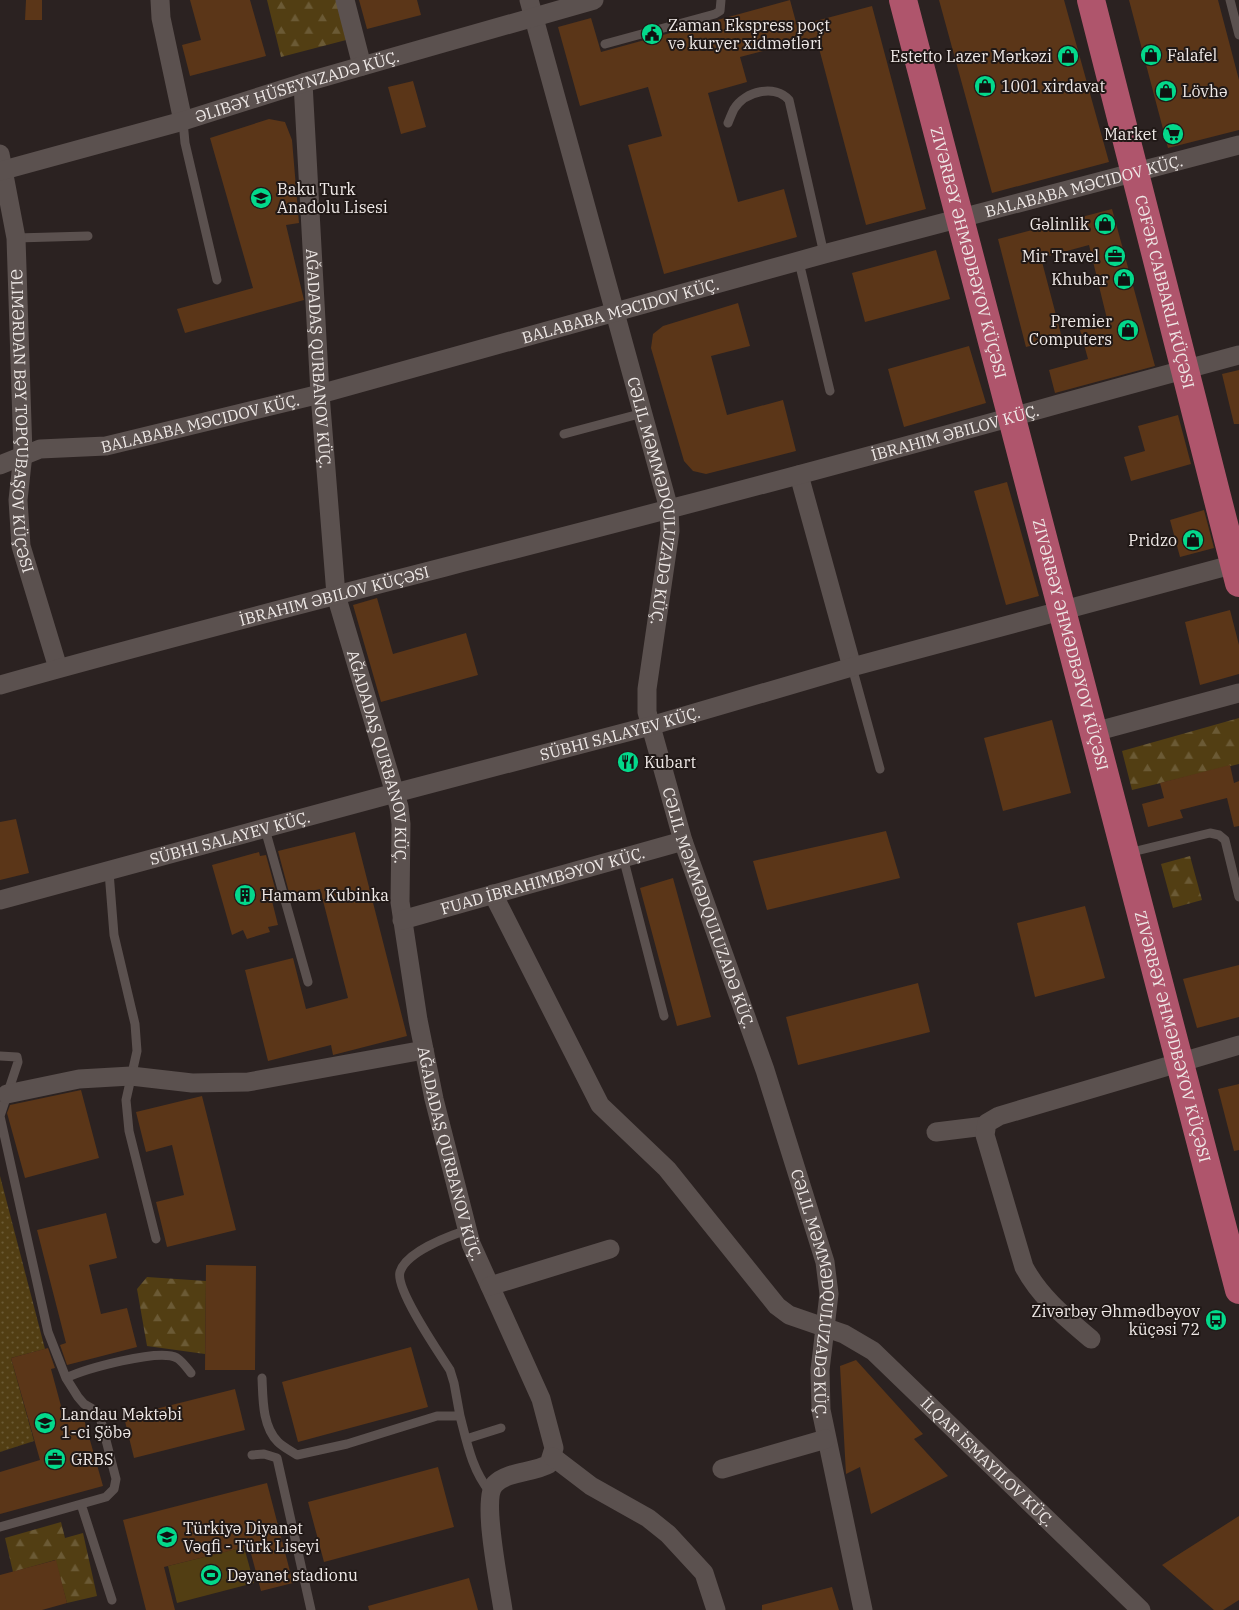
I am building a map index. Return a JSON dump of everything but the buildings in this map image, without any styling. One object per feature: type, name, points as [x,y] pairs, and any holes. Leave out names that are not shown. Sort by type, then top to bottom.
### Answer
[{"type":"main road","name":"ZIVƏRBƏY ƏHMƏDBƏYOV KÜÇƏSI","points":[[903,0],[1239,1290]]},
{"type":"main road","points":[[1091,0],[1184,370],[1237,570]]},
{"type":"street","points":[[160,0],[161,18],[183,121]]},
{"type":"street","points":[[345,0],[362,66]]},
{"type":"street","name":"ƏLIBƏY HÜSEYNZADƏ KÜÇ.","points":[[2,165],[183,121],[362,66],[532,8],[594,0]]},
{"type":"street","name":"CƏLIL MƏMMƏDQULUZADƏ KÜÇ.","points":[[532,8],[669,509],[670,531],[647,689],[647,712],[650,726],[683,841],[765,1070],[825,1262],[829,1282],[819,1389],[826,1438],[863,1610]]},
{"type":"street","name":"AĞADADAŞ QURBANOV KÜÇ.","points":[[303,83],[320,394],[336,595],[395,792],[401,824],[399,888],[402,920],[424,1050],[467,1230],[541,1399],[552,1434],[553,1458]]},
{"type":"street","name":"BALABABA MƏCIDOV KÜÇ.","points":[[0,465],[23,454],[40,449],[106,446],[320,394],[824,254],[1239,145]]},
{"type":"street","name":"ƏLIMƏRDAN BƏY TOPÇUBAŞOV KÜÇƏSI","points":[[2,165],[16,238],[23,454],[18,500],[21,546],[58,668]]},
{"type":"street","name":"İBRAHIM ƏBILOV KÜÇ.","points":[[669,509],[1239,355]]},
{"type":"street","points":[[799,475],[852,668]]},
{"type":"street","name":"İBRAHIM ƏBILOV KÜÇƏSI","points":[[0,684],[669,509]]},
{"type":"street","name":"SÜBHI SALAYEV KÜÇ.","points":[[0,900],[109,872],[395,792],[650,726],[1062,610],[1237,570]]},
{"type":"street","points":[[1094,732],[1239,693]]},
{"type":"street","name":"FUAD İBRAHIMBƏYOV KÜÇ.","points":[[402,920],[683,841]]},
{"type":"street","points":[[493,894],[600,1105],[667,1168],[777,1306],[789,1315],[844,1334],[873,1351],[1141,1610]]},
{"type":"street","points":[[1091,1339],[1043,1297],[1033,1285],[1024,1267],[985,1135],[989,1120],[1239,1045]]},
{"type":"street","points":[[7,1094],[78,1079],[131,1076],[192,1083],[248,1082],[424,1050]]},
{"type":"street","points":[[936,1132],[986,1126]]},
{"type":"street","points":[[490,1286],[610,1249]]},
{"type":"street","points":[[722,1469],[826,1438]]},
{"type":"street","points":[[503,1610],[490,1522],[490,1492],[495,1484],[505,1478],[543,1467],[549,1464],[553,1458],[591,1486],[648,1518],[668,1534],[704,1573],[716,1610]]},
{"type":"lane","points":[[605,44],[715,14],[720,10],[721,0]]},
{"type":"lane","points":[[1230,0],[1239,35]]},
{"type":"lane","points":[[728,123],[735,107],[752,95],[766,90],[776,91],[783,93],[789,100],[824,254]]},
{"type":"lane","points":[[183,121],[185,144],[218,280]]},
{"type":"lane","points":[[16,238],[88,236]]},
{"type":"lane","points":[[799,262],[830,391]]},
{"type":"lane","points":[[564,434],[643,413]]},
{"type":"lane","points":[[852,668],[880,769]]},
{"type":"lane","points":[[265,829],[308,982]]},
{"type":"lane","points":[[1126,854],[1210,832],[1219,835],[1225,840],[1239,897]]},
{"type":"lane","points":[[623,857],[664,1016]]},
{"type":"lane","points":[[109,872],[114,934],[135,1024],[137,1051],[126,1100],[128,1130],[156,1239]]},
{"type":"lane","points":[[0,1056],[17,1057],[18,1062],[0,1116],[48,1332],[66,1378],[78,1397],[84,1404],[96,1411],[100,1418],[116,1479],[114,1489],[106,1497],[0,1527]]},
{"type":"lane","points":[[467,1230],[432,1244],[406,1263],[400,1272],[402,1289],[450,1370],[466,1439],[479,1478],[490,1492]]},
{"type":"lane","points":[[66,1378],[88,1369],[160,1355],[177,1358],[191,1372]]},
{"type":"lane","points":[[262,1378],[268,1425],[277,1441],[297,1455],[347,1444],[437,1416],[460,1416]]},
{"type":"lane","points":[[466,1439],[501,1428]]},
{"type":"lane","points":[[252,1454],[264,1454],[277,1458],[311,1610]]},
{"type":"lane","points":[[81,1504],[112,1600]]},
{"type":"green space","points":[[267,0],[340,0],[350,39],[281,57]]},
{"type":"green space","points":[[1239,718],[1239,764],[1132,790],[1122,751]]},
{"type":"green space","points":[[1190,856],[1202,900],[1173,908],[1161,864]]},
{"type":"green space","points":[[0,1176],[45,1349],[11,1358],[34,1441],[0,1452]]},
{"type":"green space","points":[[147,1277],[206,1281],[205,1354],[147,1346],[137,1289]]},
{"type":"green space","points":[[61,1522],[65,1538],[83,1533],[97,1596],[67,1603],[55,1560],[13,1572],[5,1538]]},
{"type":"green space","name":"Dəyanət stadionu","points":[[244,1547],[254,1583],[177,1603],[168,1566]]},
{"type":"place","name":"Zaman Ekspress poçt və kuryer xidmətləri","points":[[652,34]]},
{"type":"place","name":"Falafel","points":[[1151,55]]},
{"type":"place","name":"Estetto Lazer Mərkəzi","points":[[1068,56]]},
{"type":"place","name":"1001 xirdavat","points":[[985,86]]},
{"type":"place","name":"Lövhə","points":[[1166,91]]},
{"type":"place","name":"Market","points":[[1173,134]]},
{"type":"place","name":"Baku Turk Anadolu Lisesi","points":[[261,198]]},
{"type":"place","name":"Gəlinlik","points":[[1105,224]]},
{"type":"place","name":"Mir Travel","points":[[1115,256]]},
{"type":"place","name":"Khubar","points":[[1124,279]]},
{"type":"place","name":"Premier Computers","points":[[1128,330]]},
{"type":"place","name":"Pridzo","points":[[1193,540]]},
{"type":"place","name":"Kubart","points":[[628,762]]},
{"type":"place","name":"Hamam Kubinka","points":[[245,895]]},
{"type":"place","name":"Zivərbəy Əhmədbəyov küçəsi 72","points":[[1216,1320]]},
{"type":"place","name":"Landau Məktəbi 1-ci Şöbə","points":[[45,1423]]},
{"type":"place","name":"GRBS","points":[[55,1459]]},
{"type":"place","name":"Türkiyə Diyanət Vəqfi - Türk Liseyi","points":[[167,1537]]},
{"type":"place","name":"Dəyanət stadionu","points":[[211,1575]]}]
